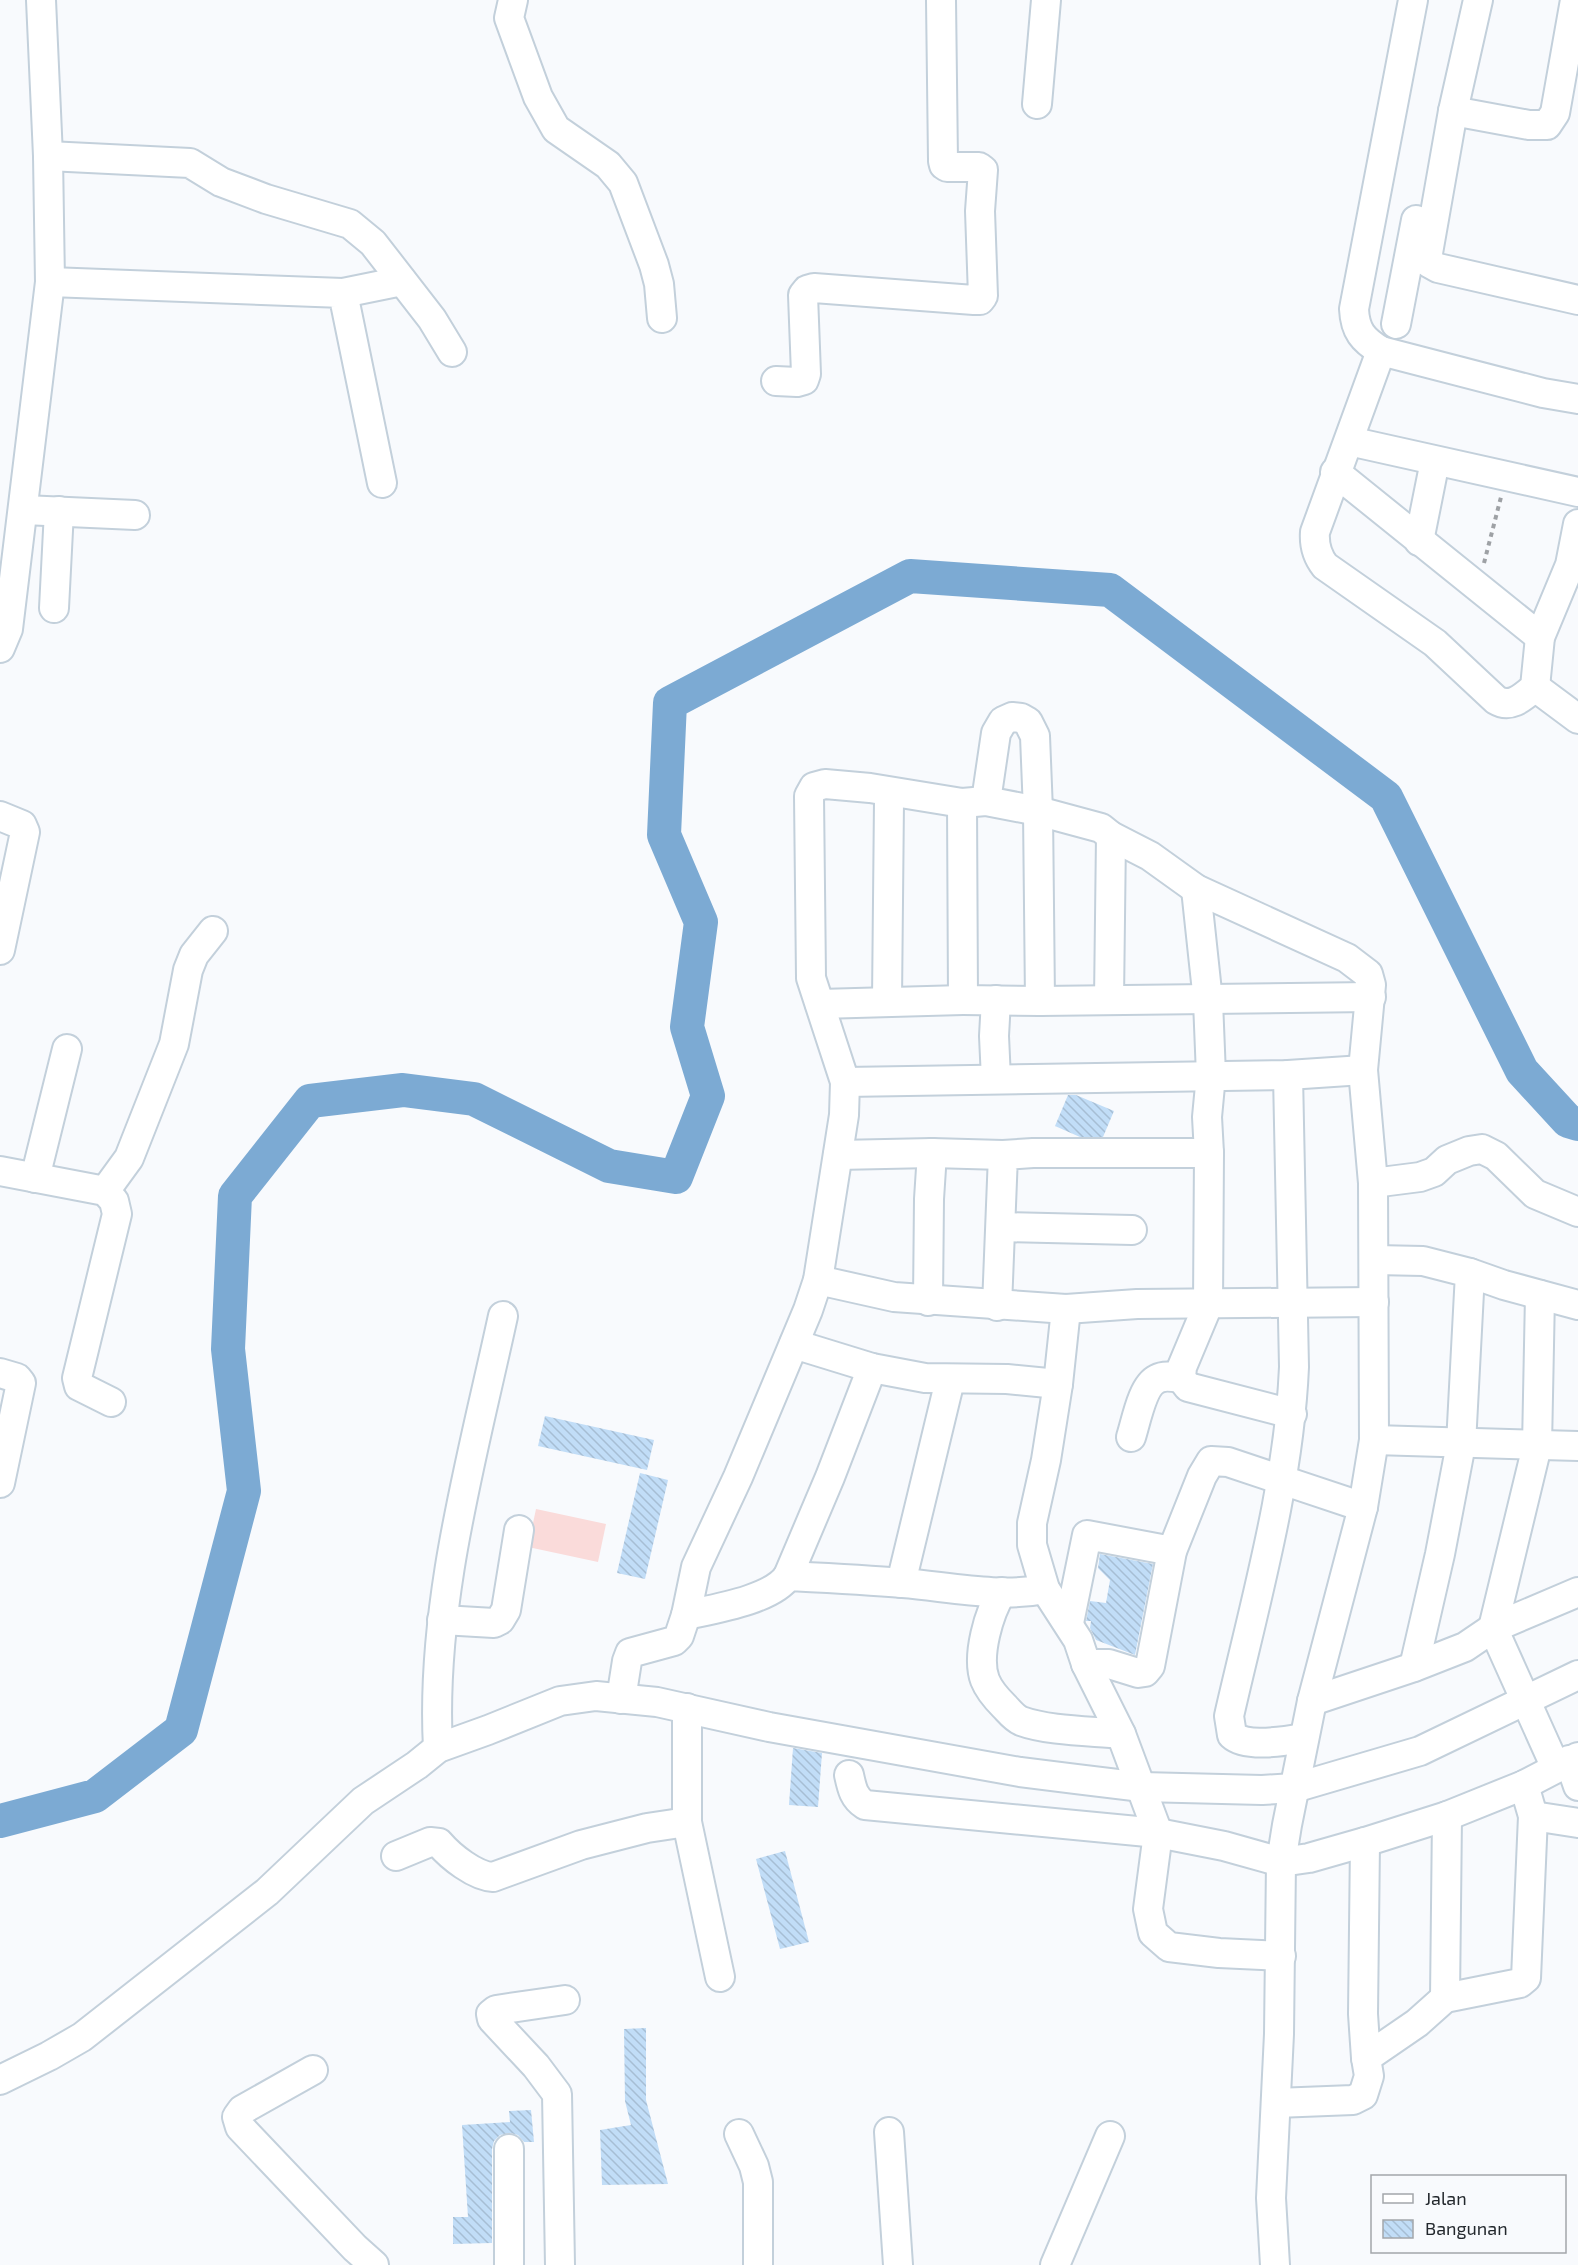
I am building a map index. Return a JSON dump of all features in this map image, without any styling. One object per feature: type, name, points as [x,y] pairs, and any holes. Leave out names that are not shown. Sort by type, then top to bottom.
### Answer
[{"type":"street","points":[[0,648],[8,629],[50,282],[48,156],[41,0]]},
{"type":"street","points":[[513,0],[509,18],[538,97],[556,129],[608,165],[623,183],[654,265],[659,284],[662,318]]},
{"type":"street","points":[[776,381],[804,380],[806,374],[803,295],[807,290],[814,288],[974,300],[980,300],[983,296],[980,211],[983,170],[979,167],[947,167],[943,161],[941,0]]},
{"type":"street","points":[[1037,104],[1046,0]]},
{"type":"street","points":[[1413,0],[1354,309],[1355,326],[1371,345],[1381,351],[1543,393],[1578,399]]},
{"type":"street","points":[[1396,324],[1461,0]]},
{"type":"street","points":[[1478,0],[1453,111],[1428,253],[1429,263],[1438,268],[1578,300]]},
{"type":"street","points":[[1453,111],[1529,125],[1547,125],[1555,113],[1575,0]]},
{"type":"street","points":[[48,156],[190,163],[221,183],[350,224],[373,243],[432,320],[452,352]]},
{"type":"street","points":[[50,282],[343,293],[402,281]]},
{"type":"street","points":[[343,293],[382,483]]},
{"type":"street","points":[[1381,351],[1314,532],[1316,549],[1325,566],[1435,643],[1488,693],[1503,704],[1511,704],[1535,687],[1540,637],[1570,565],[1578,524]]},
{"type":"street","points":[[1349,441],[1578,492]]},
{"type":"street","points":[[1419,541],[1435,461]]},
{"type":"street","points":[[1335,472],[1540,637]]},
{"type":"street","points":[[24,510],[135,515]]},
{"type":"street","points":[[54,608],[59,511]]},
{"type":"street","points":[[1535,687],[1578,719]]},
{"type":"street","points":[[963,1000],[974,802],[996,733],[1003,721],[1012,717],[1028,722],[1035,735],[1040,1001]]},
{"type":"street","points":[[621,1699],[630,1653],[674,1641],[679,1636],[696,1567],[738,1476],[794,1344],[818,1280],[844,1115],[845,1082],[812,978],[809,796],[814,787],[825,784],[870,788],[892,793],[900,792],[1038,811],[1101,828],[1111,836],[1150,856],[1196,889],[1347,957],[1368,974],[1371,998],[1363,1070],[1373,1183],[1374,1440],[1363,1507],[1312,1701],[1281,1862],[1281,1956],[1271,2198],[1275,2265]]},
{"type":"street","points":[[887,1000],[889,801],[892,793]]},
{"type":"street","points":[[0,816],[22,825],[25,832],[0,950]]},
{"type":"street","points":[[1109,1000],[1111,836]]},
{"type":"street","points":[[1196,889],[1208,1001],[1211,1075],[1207,1116],[1209,1153],[1208,1305],[1182,1367],[1181,1378],[1188,1387],[1292,1414]]},
{"type":"street","points":[[105,1191],[129,1158],[174,1044],[188,970],[194,955],[213,931]]},
{"type":"street","points":[[820,1004],[887,1000],[1208,1001],[1301,997],[1371,998]]},
{"type":"street","points":[[996,1000],[994,1036],[996,1079]]},
{"type":"street","points":[[35,1178],[67,1049]]},
{"type":"street","points":[[845,1082],[1288,1075],[1363,1070]]},
{"type":"street","points":[[1288,1075],[1294,1366],[1292,1414],[1281,1481],[1229,1716],[1229,1727],[1232,1735],[1243,1742],[1289,1741],[1304,1738]]},
{"type":"street","points":[[1373,1183],[1420,1177],[1434,1172],[1446,1160],[1469,1151],[1482,1149],[1496,1156],[1535,1194],[1578,1212]]},
{"type":"street","points":[[928,1301],[932,1153]]},
{"type":"street","points":[[838,1155],[1209,1153]]},
{"type":"street","points":[[997,1306],[1004,1155]]},
{"type":"street","points":[[0,1171],[105,1191],[114,1201],[117,1214],[77,1378],[79,1386],[111,1402]]},
{"type":"street","points":[[1001,1227],[1132,1230]]},
{"type":"street","points":[[1375,1260],[1423,1261],[1578,1305]]},
{"type":"street","points":[[1414,1667],[1440,1554],[1461,1444],[1470,1273]]},
{"type":"street","points":[[818,1280],[894,1297],[928,1301],[1066,1309],[1137,1304],[1374,1302]]},
{"type":"street","points":[[849,1775],[852,1790],[858,1800],[865,1805],[1158,1833],[1224,1846],[1281,1862],[1309,1858],[1447,1816],[1570,1768],[1526,1701],[1493,1628],[1537,1446],[1540,1294]]},
{"type":"street","points":[[1066,1309],[1058,1384],[1046,1460],[1032,1523],[1032,1545],[1045,1588],[1078,1640],[1086,1664],[1121,1734],[1158,1833],[1148,1909],[1153,1933],[1169,1947],[1220,1953],[1281,1956]]},
{"type":"street","points":[[438,1748],[436,1712],[442,1620],[454,1548],[504,1316]]},
{"type":"street","points":[[794,1344],[872,1368],[925,1378],[1006,1379],[1058,1384]]},
{"type":"street","points":[[686,1615],[722,1607],[783,1584],[830,1478],[872,1368]]},
{"type":"street","points":[[0,1373],[17,1377],[21,1383],[0,1483]]},
{"type":"street","points":[[1131,1437],[1144,1395],[1150,1385],[1157,1378],[1181,1378]]},
{"type":"street","points":[[901,1583],[950,1380]]},
{"type":"street","points":[[1374,1440],[1578,1446]]},
{"type":"street","points":[[1086,1664],[1109,1664],[1138,1673],[1145,1672],[1150,1666],[1172,1551],[1202,1476],[1211,1461],[1228,1462],[1363,1507]]},
{"type":"street","points":[[442,1620],[494,1623],[500,1620],[506,1610],[519,1530]]},
{"type":"street","points":[[1069,1623],[1087,1535],[1172,1551]]},
{"type":"street","points":[[788,1576],[1002,1592],[1030,1592],[1045,1588]]},
{"type":"street","points":[[1002,1592],[993,1605],[988,1620],[982,1666],[985,1679],[993,1695],[1017,1719],[1028,1724],[1121,1734]]},
{"type":"street","points":[[1312,1701],[1414,1667],[1465,1647],[1493,1628],[1578,1592]]},
{"type":"street","points":[[0,2080],[82,2037],[267,1892],[363,1801],[438,1748],[488,1731],[560,1701],[596,1696],[657,1702],[769,1726],[1020,1772],[1142,1787],[1262,1790],[1294,1788],[1420,1751],[1578,1675]]},
{"type":"street","points":[[687,1708],[687,1822],[720,1977]]},
{"type":"street","points":[[1366,2058],[1417,2023],[1445,1998],[1520,1983],[1527,1978],[1533,1816],[1524,1785]]},
{"type":"street","points":[[1445,1998],[1447,1816]]},
{"type":"street","points":[[1533,1816],[1578,1823]]},
{"type":"street","points":[[396,1856],[430,1842],[439,1843],[446,1851],[484,1877],[493,1877],[581,1845],[647,1828],[687,1822]]},
{"type":"street","points":[[1276,2103],[1353,2100],[1364,2095],[1370,2076],[1366,2058],[1363,2014],[1365,1842]]},
{"type":"street","points":[[560,2265],[557,2094],[536,2066],[492,2019],[491,2014],[496,2010],[565,2000]]},
{"type":"street","points":[[313,2070],[242,2110],[237,2117],[240,2127],[374,2265]]},
{"type":"street","points":[[889,2132],[897,2265]]},
{"type":"street","points":[[739,2134],[754,2166],[758,2182],[758,2265]]},
{"type":"street","points":[[1055,2265],[1110,2136]]},
{"type":"street","points":[[509,2149],[509,2265]]},
{"type":"path","points":[[1477,588],[1506,476]]},
{"type":"shaded area","points":[[536,1509],[606,1524],[598,1562],[528,1547]]},
{"type":"building","points":[[1068,1095],[1076,1095],[1114,1111],[1103,1137],[1080,1137],[1055,1126]]},
{"type":"building","points":[[545,1416],[654,1440],[647,1470],[538,1446]]},
{"type":"building","points":[[640,1473],[668,1480],[645,1579],[617,1573]]},
{"type":"building","points":[[1100,1554],[1153,1564],[1135,1655],[1096,1640],[1090,1628],[1091,1621],[1086,1621],[1090,1601],[1106,1603],[1110,1580],[1098,1568]]},
{"type":"building","points":[[793,1748],[822,1753],[818,1807],[789,1805]]},
{"type":"building","points":[[785,1851],[809,1942],[780,1949],[756,1859]]},
{"type":"building","points":[[646,2028],[646,2100],[668,2184],[602,2185],[600,2130],[631,2125],[625,2101],[624,2029]]},
{"type":"building","points":[[531,2110],[534,2142],[524,2142],[518,2135],[510,2133],[500,2135],[494,2141],[492,2149],[492,2243],[453,2244],[453,2217],[468,2217],[462,2125],[510,2122],[509,2111]]},
{"type":"waterway","points":[[0,1821],[95,1796],[181,1730],[244,1491],[228,1349],[235,1196],[310,1101],[403,1090],[474,1099],[609,1166],[676,1177],[708,1096],[687,1027],[701,922],[664,835],[670,703],[910,576],[1110,590],[1386,797],[1522,1071],[1568,1121],[1578,1124]]}]
